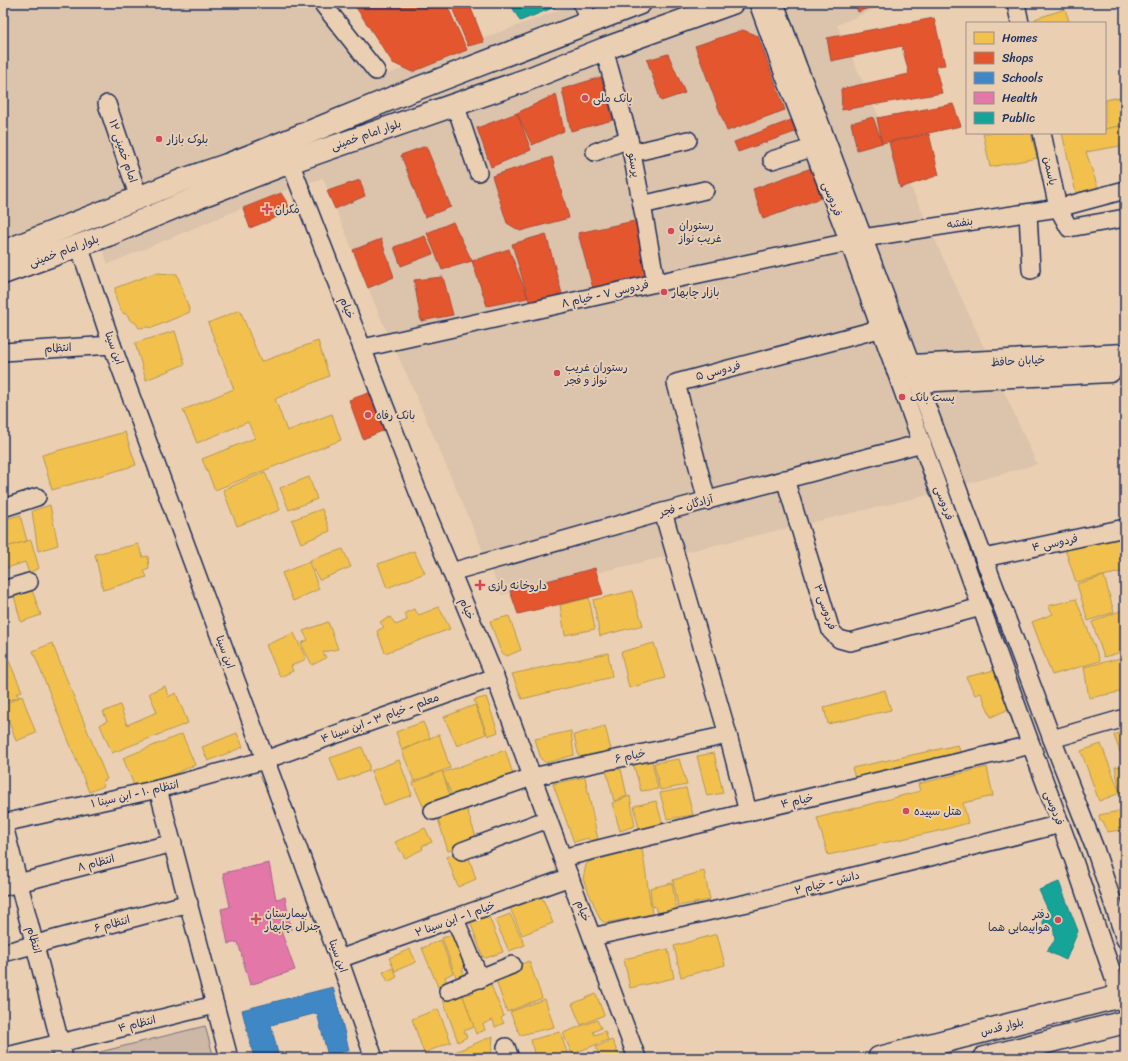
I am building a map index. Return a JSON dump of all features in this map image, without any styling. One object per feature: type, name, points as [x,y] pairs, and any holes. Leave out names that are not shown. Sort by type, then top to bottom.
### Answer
[{"type":"main road","name":"بلوار امام خمینی","points":[[3,252],[184,180],[234,162],[395,97],[585,13],[640,3]]},
{"type":"main road","name":"بلوار امام خمینی","points":[[3,273],[108,235],[204,195],[290,162],[526,80],[604,49],[732,3]]},
{"type":"main road","name":"خیابان حافظ","points":[[914,373],[1125,355]]},
{"type":"main road","name":"خیابان حافظ","points":[[914,373],[1125,371]]},
{"type":"main road","name":"بلوار قدس","points":[[879,1058],[1123,999]]},
{"type":"main road","points":[[984,1058],[1125,1022]]},
{"type":"street","points":[[322,3],[376,70]]},
{"type":"street","name":"فردوسی","points":[[758,3],[812,148],[856,240],[914,373],[1052,740],[1095,849],[1125,939]]},
{"type":"street","name":"فردوسی","points":[[775,3],[856,240],[879,329],[922,443],[1123,999]]},
{"type":"street","points":[[1016,3],[1020,22]]},
{"type":"street","name":"پرستو","points":[[604,49],[630,146],[656,283]]},
{"type":"street","name":"امام خمینی ۱۲","points":[[107,104],[139,198]]},
{"type":"street","points":[[455,104],[478,172]]},
{"type":"street","name":"یاسمن","points":[[1042,134],[1058,208],[1069,228],[1125,218]]},
{"type":"street","points":[[595,152],[630,146],[688,140]]},
{"type":"street","points":[[772,160],[812,148]]},
{"type":"street","name":"خیام","points":[[290,162],[418,492],[495,677],[637,1058]]},
{"type":"street","points":[[642,205],[705,190]]},
{"type":"street","name":"بنفشه","points":[[856,240],[1058,208],[1125,190]]},
{"type":"street","points":[[1028,213],[1030,270]]},
{"type":"street","name":"فردوسی ۷ - خیام ۸","points":[[362,348],[856,240]]},
{"type":"street","name":"ابن سینا","points":[[79,245],[112,345],[339,959],[374,1058]]},
{"type":"street","name":"فردوسی ۵","points":[[707,501],[676,383],[879,329]]},
{"type":"street","name":"انتظام","points":[[3,352],[112,345]]},
{"type":"street","name":"آزادگان - فجر","points":[[451,572],[663,512],[922,443]]},
{"type":"street","name":"فردوسی ۳","points":[[785,479],[831,631],[839,639],[850,642],[981,606]]},
{"type":"street","points":[[3,508],[37,497]]},
{"type":"street","points":[[663,512],[728,735],[748,812]]},
{"type":"street","name":"فردوسی ۴","points":[[984,558],[1125,528]]},
{"type":"street","points":[[3,590],[29,582]]},
{"type":"street","name":"معلم - خیام ۳ - ابن سینا ۴","points":[[265,760],[495,677]]},
{"type":"street","points":[[1052,740],[1125,718]]},
{"type":"street","name":"خیام ۶","points":[[433,811],[532,777],[728,735]]},
{"type":"street","name":"خیام ۴","points":[[562,858],[1031,745]]},
{"type":"street","name":"انتظام ۱۰ - ابن سینا ۱","points":[[3,823],[158,789],[265,760]]},
{"type":"street","points":[[158,789],[229,1058]]},
{"type":"street","points":[[462,851],[548,819]]},
{"type":"street","name":"انتظام","points":[[3,823],[11,885],[35,945],[62,1050]]},
{"type":"street","name":"دانش - خیام ۲","points":[[592,936],[766,899],[1060,824]]},
{"type":"street","name":"انتظام ۸","points":[[11,885],[173,843]]},
{"type":"street","name":"خیام ۱ - این سینا ۲","points":[[339,959],[570,877]]},
{"type":"street","name":"انتظام ۶","points":[[3,953],[189,903]]},
{"type":"street","points":[[455,919],[480,979]]},
{"type":"street","points":[[448,991],[512,965]]},
{"type":"street","name":"انتظام ۴","points":[[3,1057],[62,1050],[215,1005]]},
{"type":"shaded area","name":"بازار چابهار","points":[[3,3],[321,3],[380,77],[578,3],[889,3],[837,25],[1037,464],[920,497],[502,595],[410,382],[381,319],[323,178],[288,189],[108,264],[90,216],[3,248]]},
{"type":"shaded area","points":[[205,1026],[214,1058],[93,1058],[92,1054]]},
{"type":"building: Homes","points":[[1065,9],[1069,21],[1036,22],[1035,19]]},
{"type":"building: Homes","points":[[1125,96],[1125,125],[1106,129],[1106,100]]},
{"type":"building: Homes","points":[[1125,125],[1125,166],[1122,167],[1120,146],[1086,152],[1098,188],[1076,193],[1062,134],[1106,134],[1106,129]]},
{"type":"building: Homes","points":[[983,134],[1031,134],[1037,158],[990,167]]},
{"type":"building: Homes","points":[[155,273],[177,274],[190,312],[152,328],[139,328],[136,323],[130,320],[127,314],[124,314],[120,309],[116,299],[115,288]]},
{"type":"building: Homes","points":[[240,310],[261,362],[318,341],[329,376],[275,399],[287,431],[332,414],[341,440],[215,490],[202,459],[255,438],[248,422],[197,443],[183,410],[234,389],[208,323]]},
{"type":"building: Homes","points":[[175,331],[185,364],[146,380],[135,343]]},
{"type":"building: Homes","points":[[125,432],[136,465],[52,490],[42,455]]},
{"type":"building: Homes","points":[[265,472],[280,510],[237,526],[223,490]]},
{"type":"building: Homes","points":[[309,477],[317,499],[289,510],[280,488]]},
{"type":"building: Homes","points":[[50,505],[58,545],[38,551],[32,511]]},
{"type":"building: Homes","points":[[322,509],[330,531],[301,543],[292,520]]},
{"type":"building: Homes","points":[[20,515],[27,541],[3,548],[3,520]]},
{"type":"building: Homes","points":[[1125,530],[1125,571],[1076,582],[1064,546]]},
{"type":"building: Homes","points":[[31,540],[39,568],[29,573],[25,562],[7,568],[3,558],[3,548]]},
{"type":"building: Homes","points":[[138,544],[143,557],[148,556],[149,569],[144,571],[147,577],[103,590],[95,554]]},
{"type":"building: Homes","points":[[343,549],[351,567],[319,580],[310,560]]},
{"type":"building: Homes","points":[[414,551],[425,573],[387,588],[378,564]]},
{"type":"building: Homes","points":[[309,562],[319,589],[293,601],[282,573]]},
{"type":"building: Homes","points":[[1104,576],[1114,612],[1088,621],[1077,584]]},
{"type":"building: Homes","points":[[32,590],[41,615],[21,622],[14,596]]},
{"type":"building: Homes","points":[[632,591],[643,625],[600,636],[593,600]]},
{"type":"building: Homes","points":[[589,598],[595,629],[565,635],[560,605]]},
{"type":"building: Homes","points":[[1076,599],[1100,661],[1052,675],[1032,622],[1053,614],[1048,606]]},
{"type":"building: Homes","points":[[439,607],[450,629],[385,653],[377,631],[384,627],[380,622],[390,617],[396,625],[407,620],[405,613],[414,609],[419,615]]},
{"type":"building: Homes","points":[[1125,609],[1125,651],[1104,657],[1092,622]]},
{"type":"building: Homes","points":[[509,616],[521,650],[507,656],[501,652],[490,621]]},
{"type":"building: Homes","points":[[328,622],[338,649],[323,652],[326,658],[312,665],[301,643],[308,640],[303,631]]},
{"type":"building: Homes","points":[[294,633],[306,659],[291,666],[293,671],[280,677],[266,645]]},
{"type":"building: Homes","points":[[52,643],[107,779],[102,782],[104,786],[89,792],[33,651]]},
{"type":"building: Homes","points":[[654,643],[665,678],[629,688],[621,652]]},
{"type":"building: Homes","points":[[608,653],[612,677],[522,699],[512,674]]},
{"type":"building: Homes","points":[[1125,657],[1125,691],[1089,698],[1084,667]]},
{"type":"building: Homes","points":[[9,661],[22,691],[16,694],[20,697],[3,702],[3,663]]},
{"type":"building: Homes","points":[[999,669],[1016,706],[991,717],[981,693],[975,695],[966,677]]},
{"type":"building: Homes","points":[[165,686],[168,697],[176,693],[188,723],[112,753],[100,725],[107,721],[103,712],[120,705],[127,725],[157,712],[149,693]]},
{"type":"building: Homes","points":[[885,690],[891,710],[828,724],[824,707]]},
{"type":"building: Homes","points":[[22,696],[36,733],[16,741],[3,705]]},
{"type":"building: Homes","points":[[486,697],[498,732],[488,736],[474,700]]},
{"type":"building: Homes","points":[[475,705],[486,734],[457,746],[444,717]]},
{"type":"building: Homes","points":[[423,722],[430,738],[402,750],[396,732]]},
{"type":"building: Homes","points":[[605,726],[611,750],[579,758],[574,735]]},
{"type":"building: Homes","points":[[571,731],[574,755],[546,763],[541,759],[535,739]]},
{"type":"building: Homes","points":[[1125,731],[1125,754],[1121,755],[1114,735]]},
{"type":"building: Homes","points":[[237,733],[243,747],[208,761],[202,747]]},
{"type":"building: Homes","points":[[182,734],[195,765],[136,790],[123,758]]},
{"type":"building: Homes","points":[[439,734],[450,768],[414,781],[402,751]]},
{"type":"building: Homes","points":[[1101,744],[1120,793],[1099,801],[1081,751]]},
{"type":"building: Homes","points":[[958,745],[963,760],[857,784],[852,768]]},
{"type":"building: Homes","points":[[362,747],[369,764],[369,771],[339,781],[330,758]]},
{"type":"building: Homes","points":[[505,750],[513,774],[453,797],[442,773]]},
{"type":"building: Homes","points":[[714,753],[723,793],[707,796],[697,756]]},
{"type":"building: Homes","points":[[679,759],[687,785],[660,790],[654,763]]},
{"type":"building: Homes","points":[[399,760],[412,795],[384,805],[371,771]]},
{"type":"building: Homes","points":[[652,761],[658,789],[641,791],[633,763]]},
{"type":"building: Homes","points":[[1125,766],[1125,792],[1120,793],[1115,767]]},
{"type":"building: Homes","name":"هتل سپیده","points":[[987,767],[993,796],[963,803],[968,823],[943,830],[828,855],[817,818],[920,791],[918,784]]},
{"type":"building: Homes","points":[[621,769],[627,796],[614,801],[606,770]]},
{"type":"building: Homes","points":[[442,771],[451,799],[423,806],[413,783]]},
{"type":"building: Homes","points":[[585,777],[598,840],[590,841],[588,838],[574,842],[553,784]]},
{"type":"building: Homes","points":[[686,788],[693,815],[667,819],[660,793]]},
{"type":"building: Homes","points":[[630,796],[635,826],[620,831],[612,803]]},
{"type":"building: Homes","points":[[656,801],[664,828],[640,834],[634,806]]},
{"type":"building: Homes","points":[[466,807],[478,843],[448,851],[437,816]]},
{"type":"building: Homes","points":[[1125,810],[1125,829],[1108,832],[1103,821],[1100,821],[1099,815]]},
{"type":"building: Homes","points":[[425,828],[432,842],[422,846],[423,849],[405,858],[395,842]]},
{"type":"building: Homes","points":[[642,848],[652,914],[605,923],[600,919],[583,879],[586,865],[588,862]]},
{"type":"building: Homes","points":[[466,849],[476,879],[458,887],[447,857]]},
{"type":"building: Homes","points":[[704,871],[710,900],[678,906],[673,880]]},
{"type":"building: Homes","points":[[672,883],[676,907],[679,909],[657,914],[655,906],[652,907],[650,888]]},
{"type":"building: Homes","points":[[541,895],[553,923],[522,935],[510,908]]},
{"type":"building: Homes","points":[[487,912],[503,952],[486,958],[483,957],[469,919]]},
{"type":"building: Homes","points":[[510,914],[525,945],[509,951],[495,920]]},
{"type":"building: Homes","points":[[453,932],[471,965],[462,969],[465,976],[457,980],[442,938],[452,935],[453,939]]},
{"type":"building: Homes","points":[[717,934],[725,965],[681,977],[674,946]]},
{"type":"building: Homes","points":[[441,940],[453,973],[445,977],[447,983],[438,987],[422,948]]},
{"type":"building: Homes","points":[[410,949],[416,962],[395,971],[389,958]]},
{"type":"building: Homes","points":[[668,949],[674,978],[630,988],[624,959]]},
{"type":"building: Homes","points":[[529,961],[542,998],[507,1012],[494,975]]},
{"type":"building: Homes","points":[[393,968],[397,977],[388,982],[383,972]]},
{"type":"building: Homes","points":[[490,983],[504,1016],[501,1018],[504,1023],[495,1027],[493,1020],[483,1024],[485,1030],[476,1034],[463,995],[474,993],[473,987]]},
{"type":"building: Homes","points":[[450,992],[462,993],[474,1027],[464,1031],[467,1037],[458,1042],[442,997]]},
{"type":"building: Homes","points":[[596,994],[604,1015],[581,1025],[572,1004]]},
{"type":"building: Homes","points":[[545,999],[554,1027],[520,1035],[510,1012]]},
{"type":"building: Homes","points":[[438,1009],[451,1042],[424,1053],[412,1019]]},
{"type":"building: Homes","points":[[597,1020],[601,1028],[593,1032],[595,1035],[605,1031],[608,1040],[572,1054],[563,1033]]},
{"type":"building: Homes","points":[[560,1032],[569,1058],[535,1058],[531,1040]]},
{"type":"building: Homes","points":[[493,1036],[491,1058],[451,1058],[450,1054]]},
{"type":"building: Homes","points":[[612,1040],[620,1058],[600,1058],[596,1047]]},
{"type":"building: Shops","points":[[353,3],[446,3],[467,50],[412,72],[393,63]]},
{"type":"building: Shops","points":[[450,3],[469,3],[484,42],[468,46]]},
{"type":"building: Shops","points":[[855,3],[882,3],[858,12]]},
{"type":"building: Shops","points":[[934,18],[945,65],[935,66],[942,93],[842,110],[841,89],[909,74],[902,46],[831,61],[827,38]]},
{"type":"building: Shops","points":[[743,30],[758,36],[785,110],[727,131],[695,46]]},
{"type":"building: Shops","points":[[668,54],[685,93],[661,101],[647,60]]},
{"type":"building: Shops","name":"بانک ملی","points":[[601,77],[613,120],[571,131],[562,89]]},
{"type":"building: Shops","points":[[556,94],[564,131],[532,145],[517,113]]},
{"type":"building: Shops","points":[[953,104],[961,126],[882,143],[877,118]]},
{"type":"building: Shops","points":[[517,113],[531,150],[491,167],[477,128]]},
{"type":"building: Shops","points":[[873,117],[882,143],[857,150],[851,123]]},
{"type":"building: Shops","points":[[791,120],[795,132],[738,152],[734,142]]},
{"type":"building: Shops","points":[[929,134],[939,175],[900,188],[889,142]]},
{"type":"building: Shops","points":[[426,146],[451,207],[425,217],[401,155]]},
{"type":"building: Shops","points":[[552,157],[569,218],[520,231],[507,223],[492,176]]},
{"type":"building: Shops","points":[[814,167],[824,197],[763,219],[753,189]]},
{"type":"building: Shops","points":[[360,180],[365,196],[335,209],[327,191]]},
{"type":"building: Shops","name":"مکران","points":[[281,193],[292,211],[250,228],[243,208]]},
{"type":"building: Shops","points":[[639,220],[649,281],[594,292],[578,233]]},
{"type":"building: Shops","points":[[453,222],[472,261],[442,270],[427,233]]},
{"type":"building: Shops","points":[[546,234],[562,294],[530,304],[512,244]]},
{"type":"building: Shops","points":[[425,236],[433,254],[401,266],[394,247]]},
{"type":"building: Shops","points":[[381,239],[394,277],[368,288],[353,250]]},
{"type":"building: Shops","points":[[509,249],[528,298],[487,306],[472,261]]},
{"type":"building: Shops","points":[[443,277],[453,315],[421,321],[414,280]]},
{"type":"building: Shops","name":"بانک رفاه","points":[[371,392],[387,429],[363,439],[349,400]]},
{"type":"building: Shops","points":[[595,568],[603,594],[518,614],[510,591]]},
{"type":"building: Schools","points":[[333,987],[349,1050],[328,1056],[317,1013],[271,1025],[279,1058],[254,1058],[242,1010]]},
{"type":"building: Health","name":"بیمارستان جنرال چابهار","points":[[269,863],[276,899],[285,897],[291,930],[281,931],[295,970],[250,985],[238,942],[228,944],[221,909],[230,907],[223,873]]},
{"type":"building: Public","points":[[510,3],[553,3],[555,7],[520,21]]},
{"type":"building: Public","name":"دفتر هواپیمایی هما","points":[[1059,882],[1078,931],[1066,960],[1047,951],[1055,940],[1053,926],[1043,924],[1043,916],[1049,912],[1039,890]]},
{"type":"place","name":"بانک ملی","points":[[585,98]]},
{"type":"place","name":"بلوک بازار","points":[[159,139]]},
{"type":"place","name":"مکران","points":[[267,209]]},
{"type":"place","name":"رستوران غریب نواز","points":[[671,231]]},
{"type":"place","name":"بازار چابهار","points":[[664,292]]},
{"type":"place","name":"رستوران غریب نواز و فجر","points":[[557,373]]},
{"type":"place","name":"پست بانک","points":[[902,397]]},
{"type":"place","name":"بانک رفاه","points":[[368,415]]},
{"type":"place","name":"داروخانه رازی","points":[[480,585]]},
{"type":"place","name":"هتل سپیده","points":[[906,811]]},
{"type":"place","name":"بیمارستان جنرال چابهار","points":[[256,919]]},
{"type":"place","name":"دفتر هواپیمایی هما","points":[[1058,920]]}]
